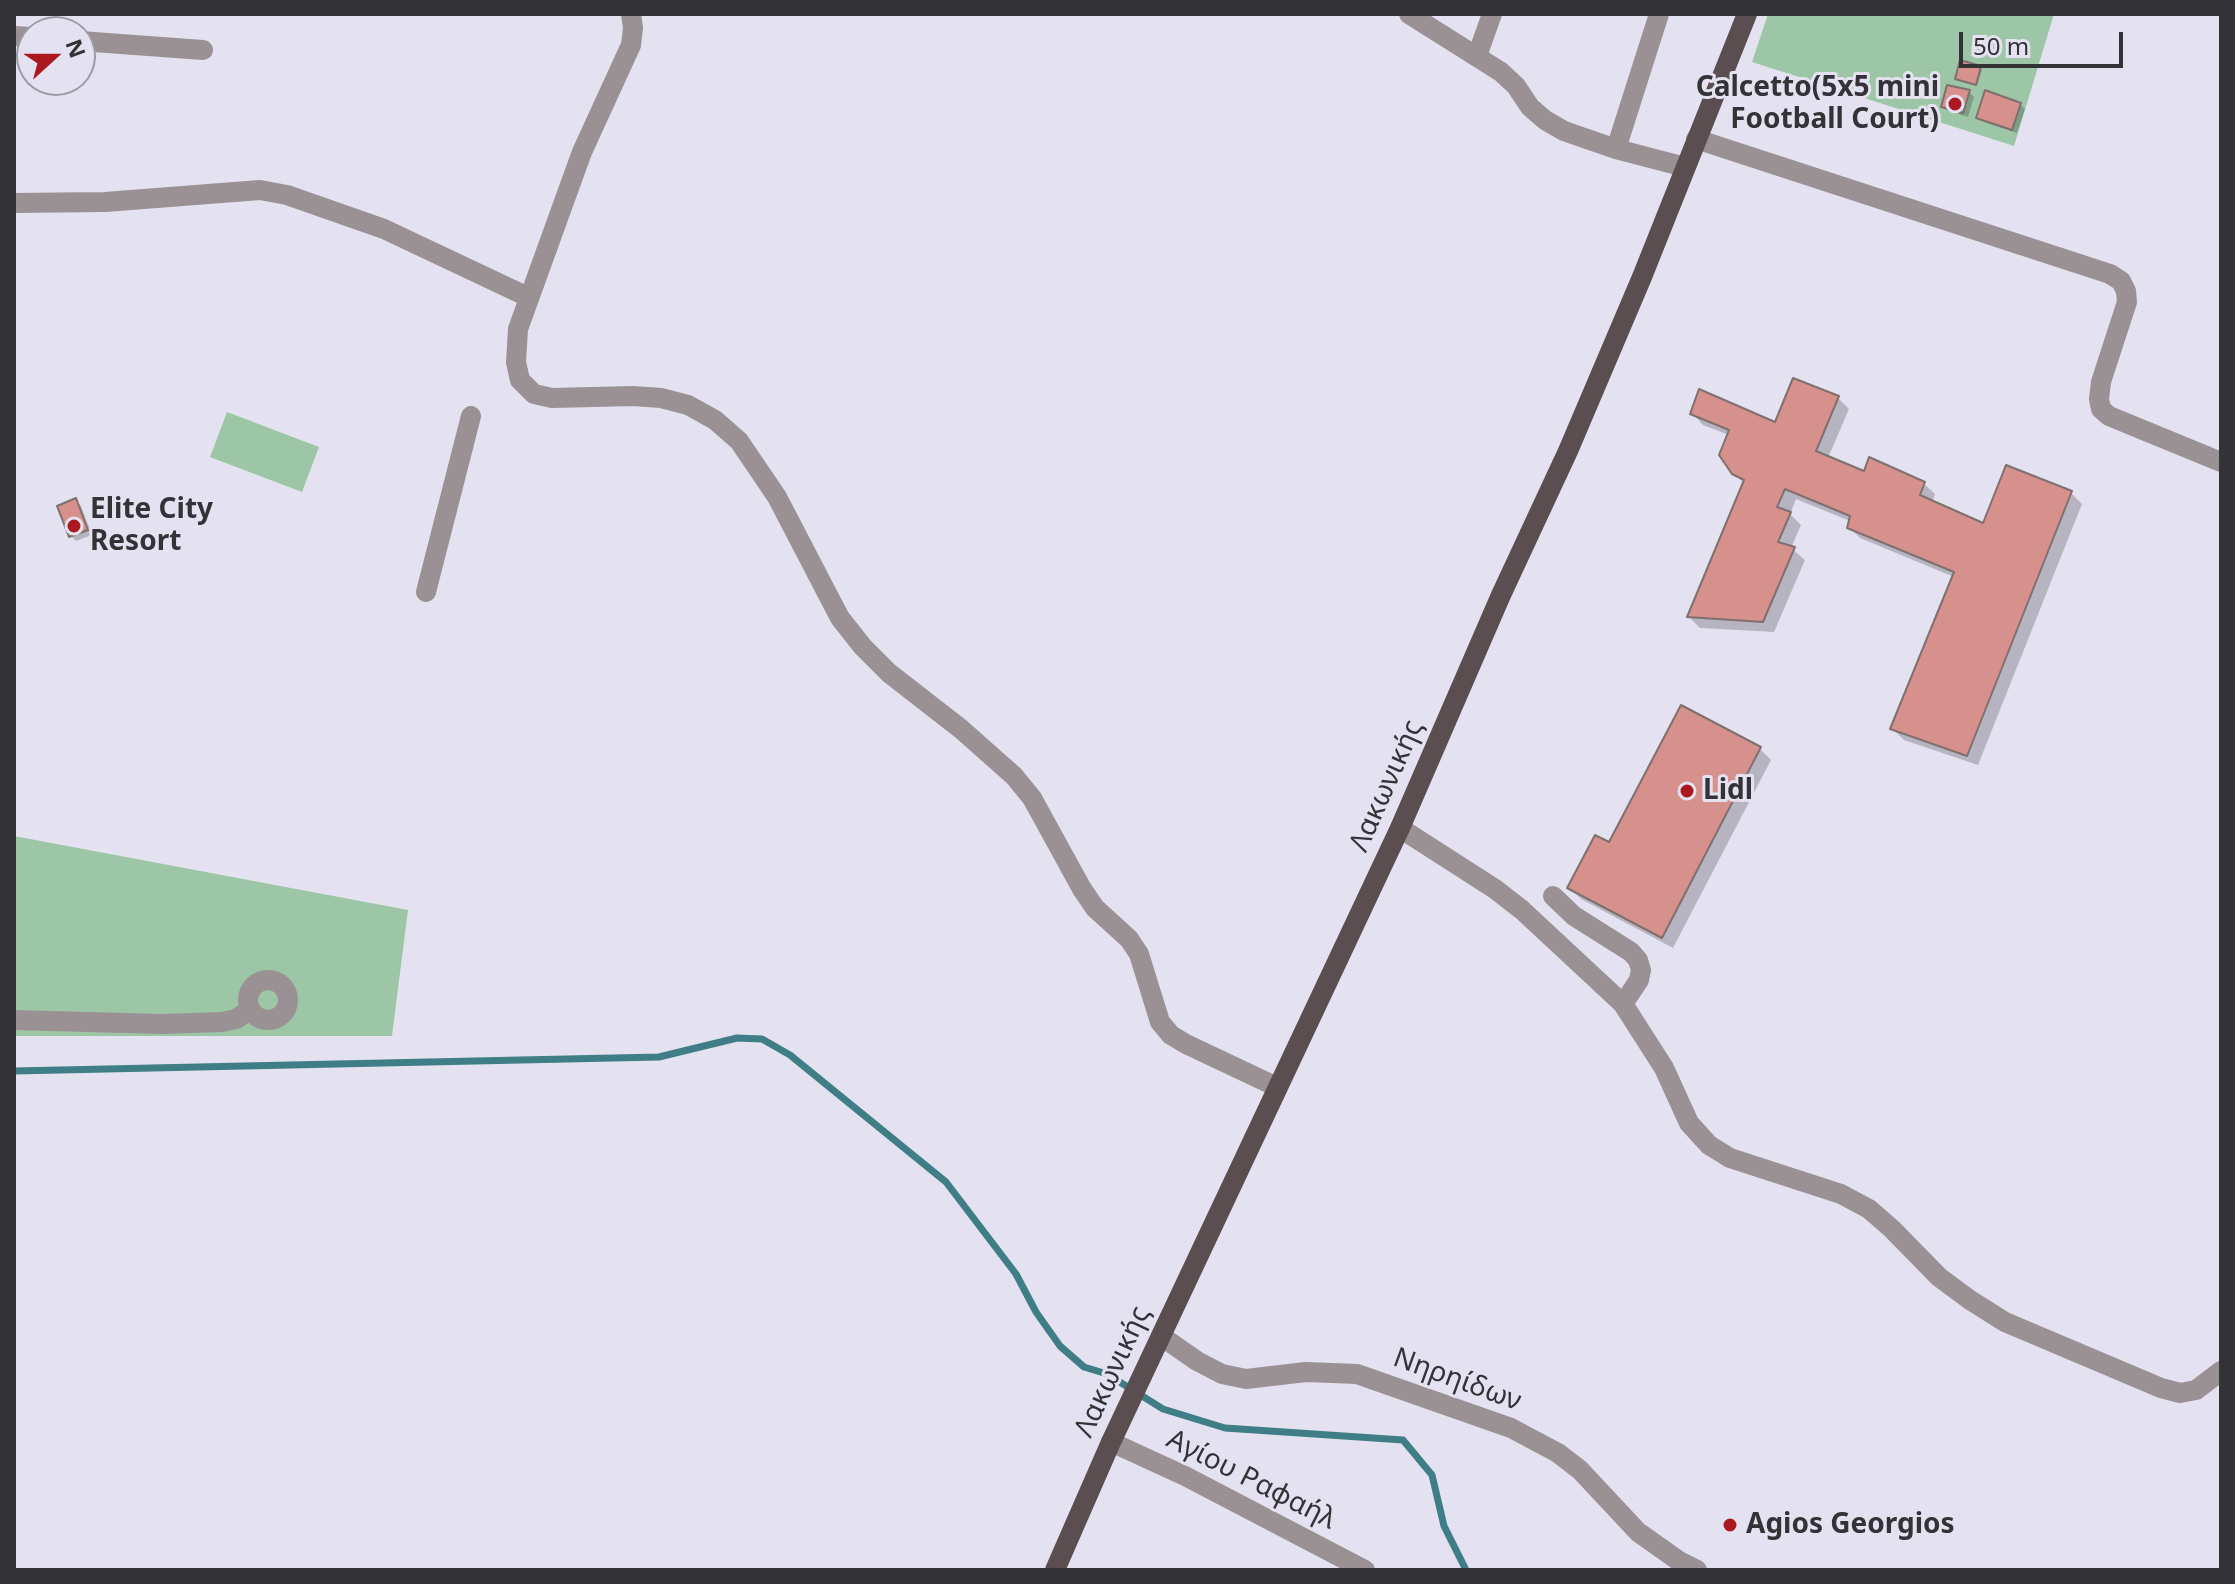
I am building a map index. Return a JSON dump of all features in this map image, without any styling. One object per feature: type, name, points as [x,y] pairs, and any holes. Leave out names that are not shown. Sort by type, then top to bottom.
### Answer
[{"type":"main road","name":"Λακωνικής","points":[[1055,1570],[1111,1442],[1400,828],[1501,595],[1568,451],[1642,277],[1747,14]]},
{"type":"street","points":[[631,14],[631,45],[582,152],[518,329],[516,362],[520,380],[534,394],[552,398],[633,396],[661,398],[688,405],[715,420],[739,441],[777,497],[840,618],[863,647],[889,673],[961,729],[1032,798],[1095,908],[1129,939],[1139,954],[1160,1022],[1171,1035],[1186,1044],[1277,1087]]},
{"type":"street","points":[[1409,14],[1501,72],[1516,86],[1530,107],[1564,131],[1616,149],[1685,167]]},
{"type":"street","points":[[1477,56],[1492,14]]},
{"type":"street","points":[[1616,149],[1659,14]]},
{"type":"street","points":[[96,42],[203,50]]},
{"type":"street","points":[[1696,139],[2110,274],[2121,281],[2127,302],[2101,382],[2101,409],[2109,416],[2221,462]]},
{"type":"street","points":[[14,203],[105,202],[232,191],[273,192],[384,229],[528,297]]},
{"type":"street","points":[[426,592],[471,416]]},
{"type":"street","points":[[1400,828],[1522,910],[1623,1004],[1664,1068],[1689,1123],[1709,1145],[1730,1158],[1841,1194],[1869,1209],[1939,1277],[2005,1322],[2161,1388],[2180,1393],[2196,1390],[2221,1371]]},
{"type":"street","points":[[1553,896],[1574,916],[1631,952],[1638,960],[1641,970],[1639,980],[1623,1004]]},
{"type":"street","points":[[14,1020],[162,1024],[222,1022],[236,1019],[250,1010]]},
{"type":"street","name":"Νηρηίδων","points":[[1159,1339],[1222,1374],[1246,1379],[1306,1372],[1357,1374],[1511,1428],[1558,1453],[1580,1470],[1638,1532],[1697,1570]]},
{"type":"street","name":"Αγίου Ραφαήλ","points":[[1111,1442],[1185,1476],[1365,1570]]},
{"type":"green space","name":"Calcetto(5x5 mini Football Court)","points":[[1768,14],[2054,14],[2014,146],[1752,62]]},
{"type":"green space","points":[[227,412],[319,447],[302,492],[210,457]]},
{"type":"green space","points":[[14,836],[408,910],[392,1036],[14,1036]]},
{"type":"building","points":[[1960,60],[1981,66],[1976,85],[1955,79]]},
{"type":"building","points":[[1947,85],[1970,90],[1963,113],[1941,107]]},
{"type":"building","points":[[1985,90],[2021,103],[2012,130],[1976,118]]},
{"type":"building","points":[[1793,378],[1839,396],[1816,451],[1864,471],[1869,457],[1925,482],[1920,495],[1983,523],[2006,465],[2072,491],[1967,756],[1890,729],[1954,572],[1847,528],[1850,516],[1785,489],[1777,507],[1791,512],[1778,542],[1795,547],[1763,622],[1687,617],[1744,480],[1732,474],[1719,455],[1729,430],[1690,414],[1699,389],[1775,422]]},
{"type":"building","points":[[76,498],[88,530],[69,537],[57,506]]},
{"type":"building","name":"Lidl","points":[[1681,705],[1761,747],[1662,938],[1567,888],[1595,835],[1609,842]]},
{"type":"waterway","points":[[14,1071],[659,1057],[737,1038],[762,1039],[790,1055],[946,1182],[1016,1274],[1036,1312],[1060,1346],[1084,1367],[1107,1374],[1163,1409],[1225,1428],[1403,1440],[1432,1475],[1444,1526],[1466,1570]]},
{"type":"place","name":"Calcetto(5x5 mini Football Court)","points":[[1955,104]]},
{"type":"place","name":"Elite City Resort","points":[[74,526]]},
{"type":"place","name":"Lidl","points":[[1687,791]]},
{"type":"place","name":"Agios Georgios","points":[[1730,1525]]}]
